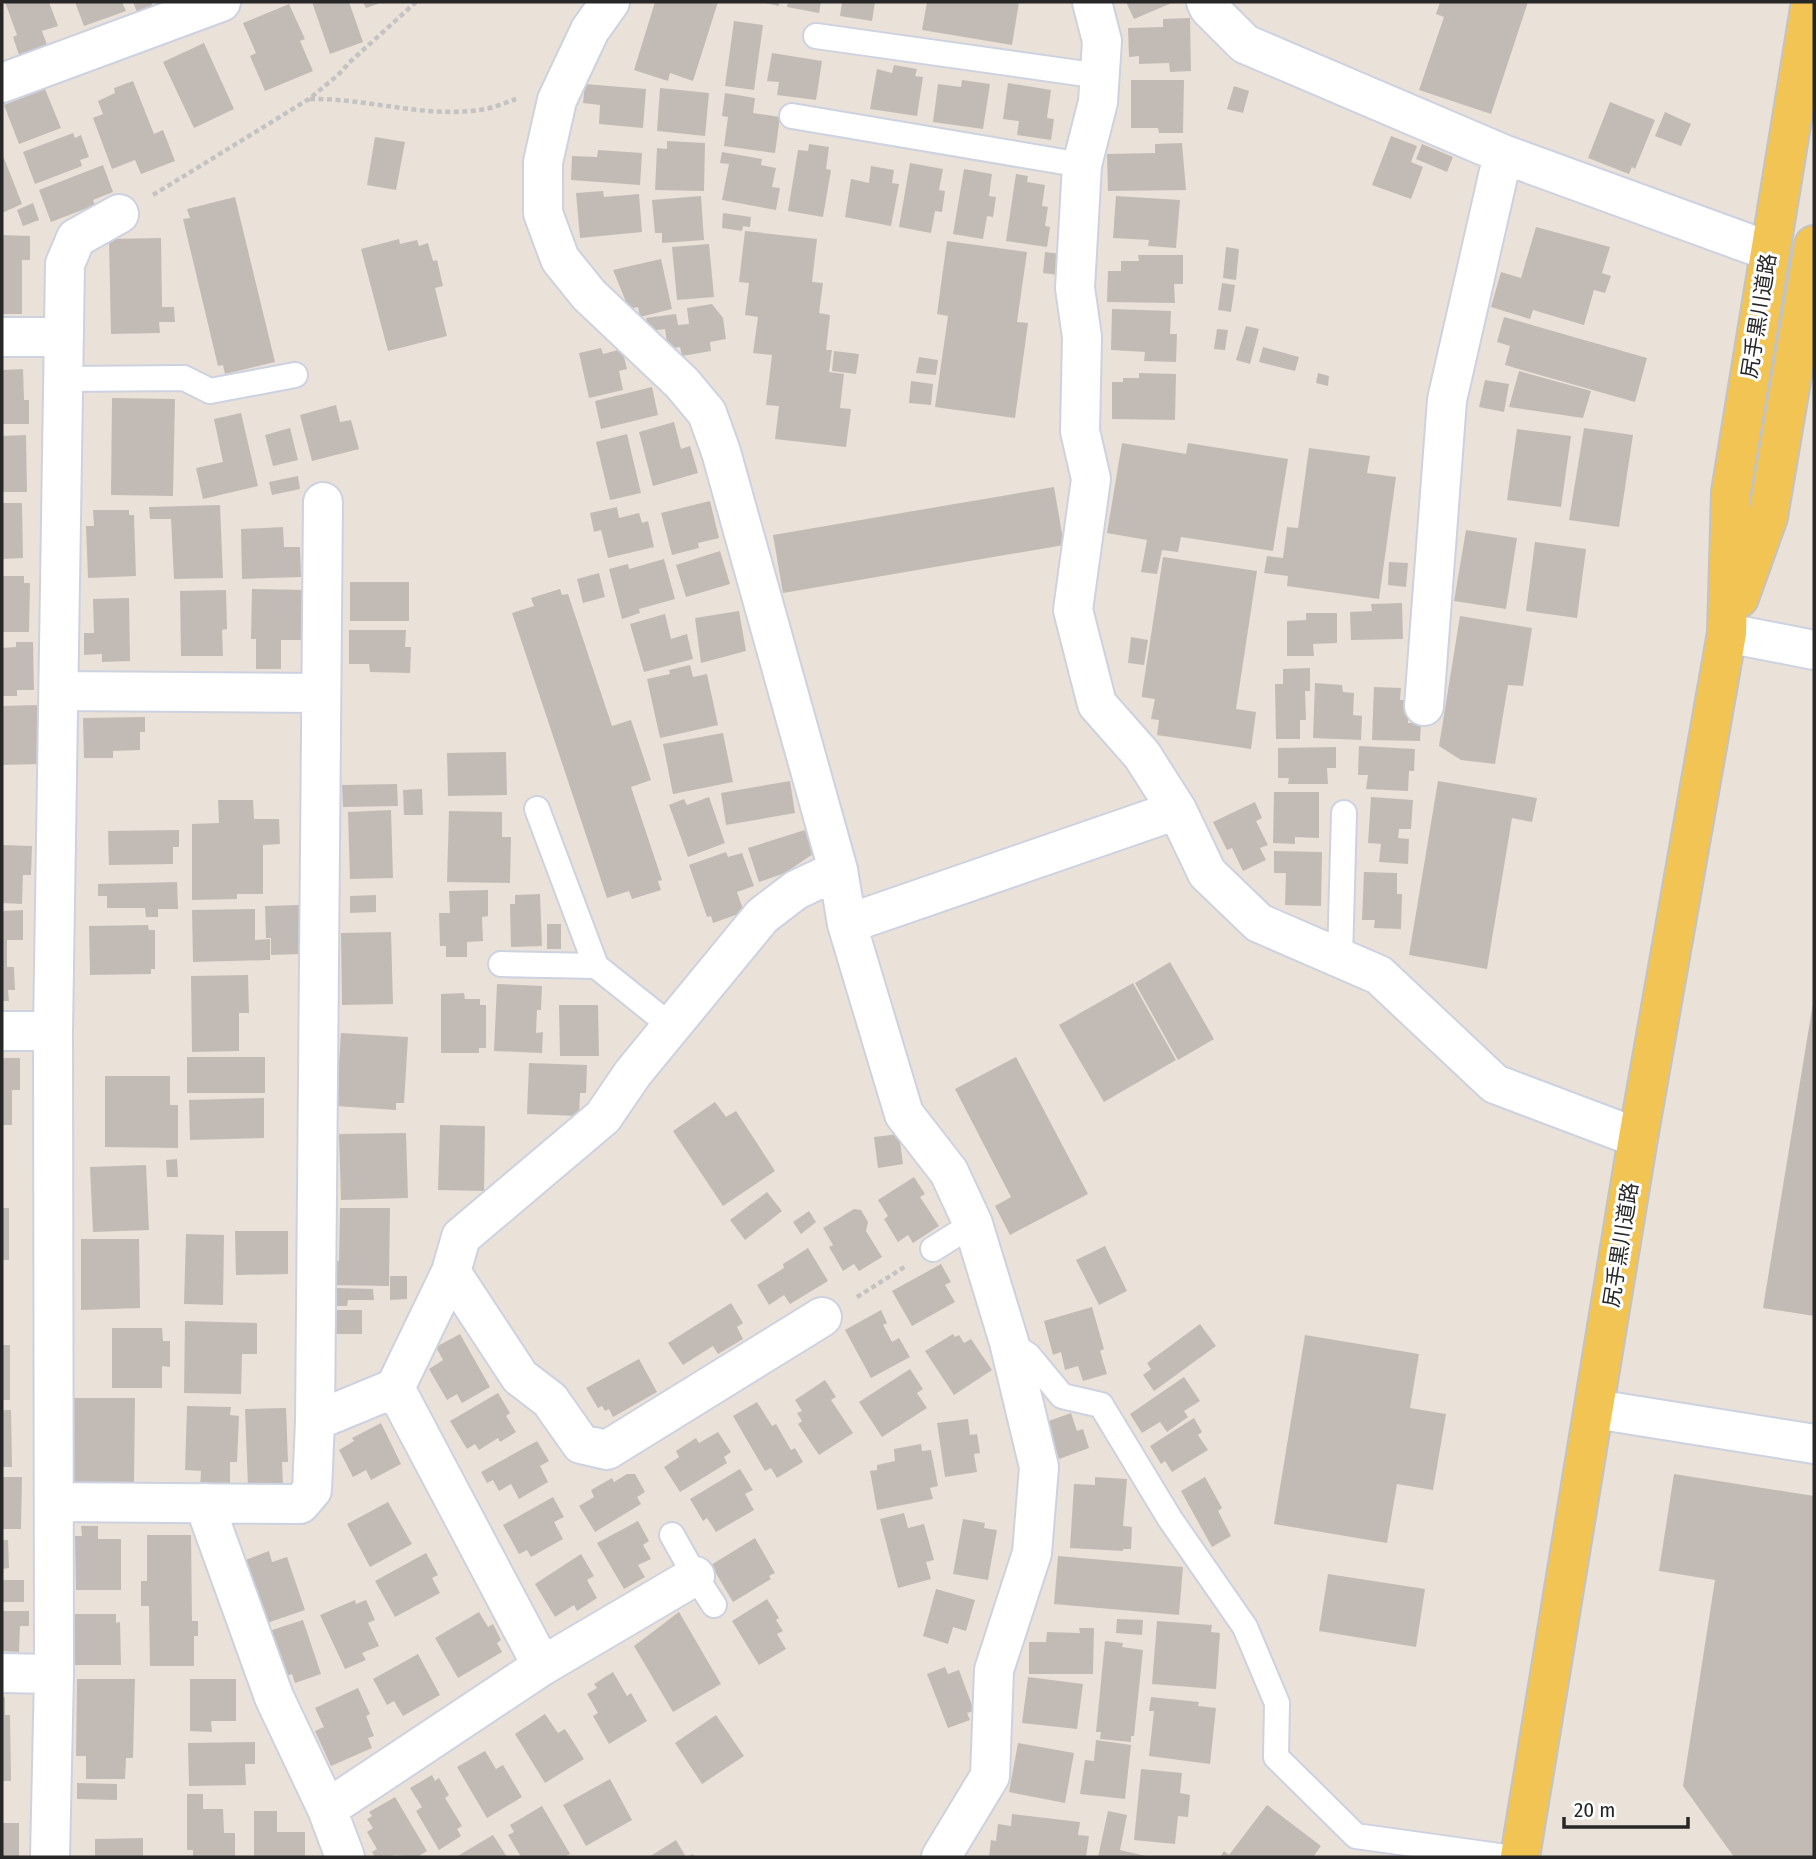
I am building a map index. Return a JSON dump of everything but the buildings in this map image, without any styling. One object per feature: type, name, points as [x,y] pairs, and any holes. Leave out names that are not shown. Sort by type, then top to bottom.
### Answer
[{"type":"main road","name":"尻手黒川道路","points":[[1520,1857],[1638,1138],[1727,633],[1731,492],[1811,2]]},
{"type":"main road","name":"尻手黒川道路","points":[[1727,633],[1768,517],[1814,245]]},
{"type":"street","points":[[2,83],[221,2]]},
{"type":"street","points":[[610,2],[590,30],[557,100],[543,162],[544,213],[559,259],[589,295],[682,383],[707,413],[721,452],[838,870],[847,924],[904,1114],[949,1172],[973,1224],[1009,1342],[1039,1467],[1032,1553],[994,1670],[990,1776],[942,1857]]},
{"type":"street","points":[[1092,2],[1102,41],[1100,76],[1098,102],[1082,165],[1075,288],[1082,337],[1080,431],[1091,479],[1073,610],[1097,704],[1142,755],[1177,810],[1207,873],[1259,923],[1379,975],[1495,1084],[1638,1138]]},
{"type":"street","points":[[1206,2],[1245,44],[1503,154],[1769,251]]},
{"type":"street","points":[[1424,706],[1447,400],[1503,154]]},
{"type":"street","points":[[50,1857],[54,1674],[53,1031],[65,264],[76,238],[120,214]]},
{"type":"street","points":[[2,337],[64,337]]},
{"type":"street","points":[[54,1502],[300,1504],[312,1490],[315,1421],[323,502]]},
{"type":"street","points":[[1727,633],[1814,650]]},
{"type":"street","points":[[59,691],[321,693]]},
{"type":"street","points":[[847,924],[1177,810]]},
{"type":"street","points":[[315,1421],[394,1388],[451,1272],[461,1237],[603,1117],[632,1073],[762,916],[796,890],[838,870]]},
{"type":"street","points":[[2,1031],[53,1031]]},
{"type":"street","points":[[451,1272],[520,1377],[550,1400],[581,1444],[607,1450],[832,1311]]},
{"type":"street","points":[[394,1388],[542,1666]]},
{"type":"street","points":[[1595,1409],[1814,1444]]},
{"type":"street","points":[[204,1503],[274,1697],[327,1809],[345,1857]]},
{"type":"street","points":[[327,1809],[542,1666],[705,1590]]},
{"type":"street","points":[[2,1672],[54,1674]]},
{"type":"lane","points":[[816,36],[1100,76]]},
{"type":"lane","points":[[792,116],[1082,165]]},
{"type":"lane","points":[[64,379],[184,378],[210,391],[295,375]]},
{"type":"lane","points":[[537,809],[596,966],[671,1026]]},
{"type":"lane","points":[[1340,958],[1344,813]]},
{"type":"lane","points":[[500,964],[596,966]]},
{"type":"lane","points":[[933,1249],[973,1224]]},
{"type":"lane","points":[[1009,1342],[1028,1354],[1062,1396],[1101,1405],[1170,1519],[1245,1627],[1276,1703],[1276,1756],[1356,1836],[1506,1857]]},
{"type":"lane","points":[[672,1535],[705,1590]]},
{"type":"path","points":[[120,214],[180,180],[309,99],[416,2]]},
{"type":"path","points":[[309,99],[339,98],[427,110],[480,110],[531,95],[570,72]]},
{"type":"path","points":[[832,1311],[933,1249]]}]
